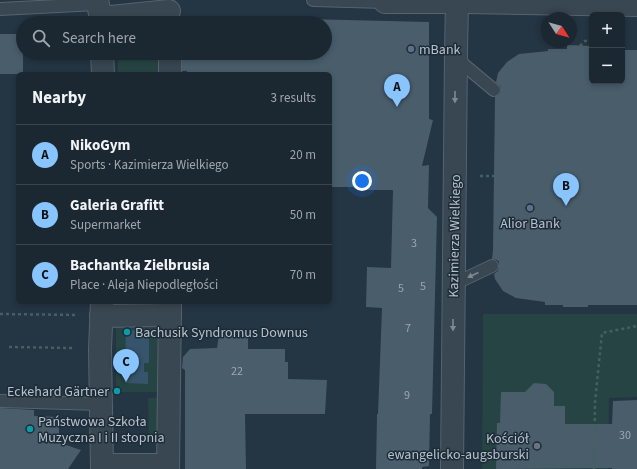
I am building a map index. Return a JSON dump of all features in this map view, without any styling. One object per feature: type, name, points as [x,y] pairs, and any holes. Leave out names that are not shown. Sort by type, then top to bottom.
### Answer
[{"type":"street","points":[[99,11],[129,0]]},
{"type":"street","points":[[384,1],[637,5]]},
{"type":"street","name":"Kazimierza Wielkiego","points":[[452,469],[457,2]]},
{"type":"street","points":[[99,11],[169,11]]},
{"type":"street","points":[[102,60],[103,72]]},
{"type":"street","points":[[170,60],[170,72]]},
{"type":"street","points":[[101,309],[170,309],[168,467],[102,467],[100,404],[101,309]]},
{"type":"lane","points":[[313,0],[384,1]]},
{"type":"lane","points":[[0,9],[99,11]]},
{"type":"lane","points":[[456,52],[464,65],[494,90]]},
{"type":"lane","points":[[454,284],[492,266]]},
{"type":"lane","points":[[0,401],[100,404]]},
{"type":"path","points":[[580,46],[584,40],[589,40]]},
{"type":"path","points":[[473,176],[495,176]]},
{"type":"path","points":[[0,314],[101,309]]},
{"type":"path","points":[[594,469],[595,402],[602,333],[637,326]]},
{"type":"path","points":[[9,347],[100,349]]},
{"type":"green space","points":[[118,60],[158,60],[158,72],[118,72]]},
{"type":"green space","points":[[483,314],[637,314],[637,397],[609,398],[608,469],[482,469]]},
{"type":"green space","points":[[116,327],[157,328],[157,392],[116,392]]},
{"type":"green space","points":[[161,397],[162,444],[149,444],[148,398]]},
{"type":"water","points":[[126,330],[149,330],[149,363],[144,363],[144,372],[148,372],[148,384],[125,383],[125,371],[129,371],[129,362],[125,362]]},
{"type":"building","points":[[332,20],[429,22],[429,119],[433,120],[422,166],[429,165],[428,208],[437,217],[432,414],[430,414],[429,466],[422,467],[422,469],[376,469],[382,308],[366,307],[367,267],[391,268],[393,190],[364,190],[364,187],[332,187],[332,72],[182,71],[182,60],[332,60]]},
{"type":"building","points":[[0,34],[16,34],[16,60],[23,60],[23,72],[16,72],[16,74],[0,74]]},
{"type":"building","points":[[577,45],[589,46],[589,84],[625,84],[625,50],[637,50],[637,305],[588,305],[588,307],[563,307],[563,305],[545,305],[545,302],[516,298],[503,291],[495,279],[494,274],[498,271],[499,266],[499,262],[497,260],[492,259],[495,97],[499,95],[501,91],[501,87],[496,82],[498,73],[507,62],[519,54],[548,51],[548,49],[577,48]]},
{"type":"building","points":[[219,335],[248,335],[248,349],[285,349],[285,362],[288,362],[288,379],[327,380],[325,414],[245,414],[246,469],[185,469],[185,370],[182,368],[183,357],[190,349],[217,348]]},
{"type":"building","name":"Kościół ewangelicko-augsburski","points":[[534,383],[546,384],[554,392],[554,406],[565,406],[565,424],[612,424],[613,401],[637,400],[637,469],[496,469],[497,423],[500,423],[501,392],[525,392]]},
{"type":"building","name":"Państwowa Szkoła Muzyczna I i II stopnia","points":[[0,408],[34,410],[34,416],[59,417],[59,441],[63,441],[63,444],[81,450],[68,469],[0,469]]},
{"type":"place","name":"mBank","points":[[411,49]]},
{"type":"place","name":"NikoGym","points":[[397,107]]},
{"type":"place","name":"Galeria Grafitt","points":[[566,206]]},
{"type":"place","name":"Alior Bank","points":[[530,208]]},
{"type":"place","name":"Bachusik Syndromus Downus","points":[[127,332]]},
{"type":"place","name":"Bachantka Zielbrusia","points":[[126,382]]},
{"type":"place","name":"Eckehard Gärtner","points":[[117,391]]},
{"type":"place","name":"Państwowa Szkoła Muzyczna I i II stopnia","points":[[30,429]]},
{"type":"place","name":"Kościół ewangelicko-augsburski","points":[[537,446]]}]
